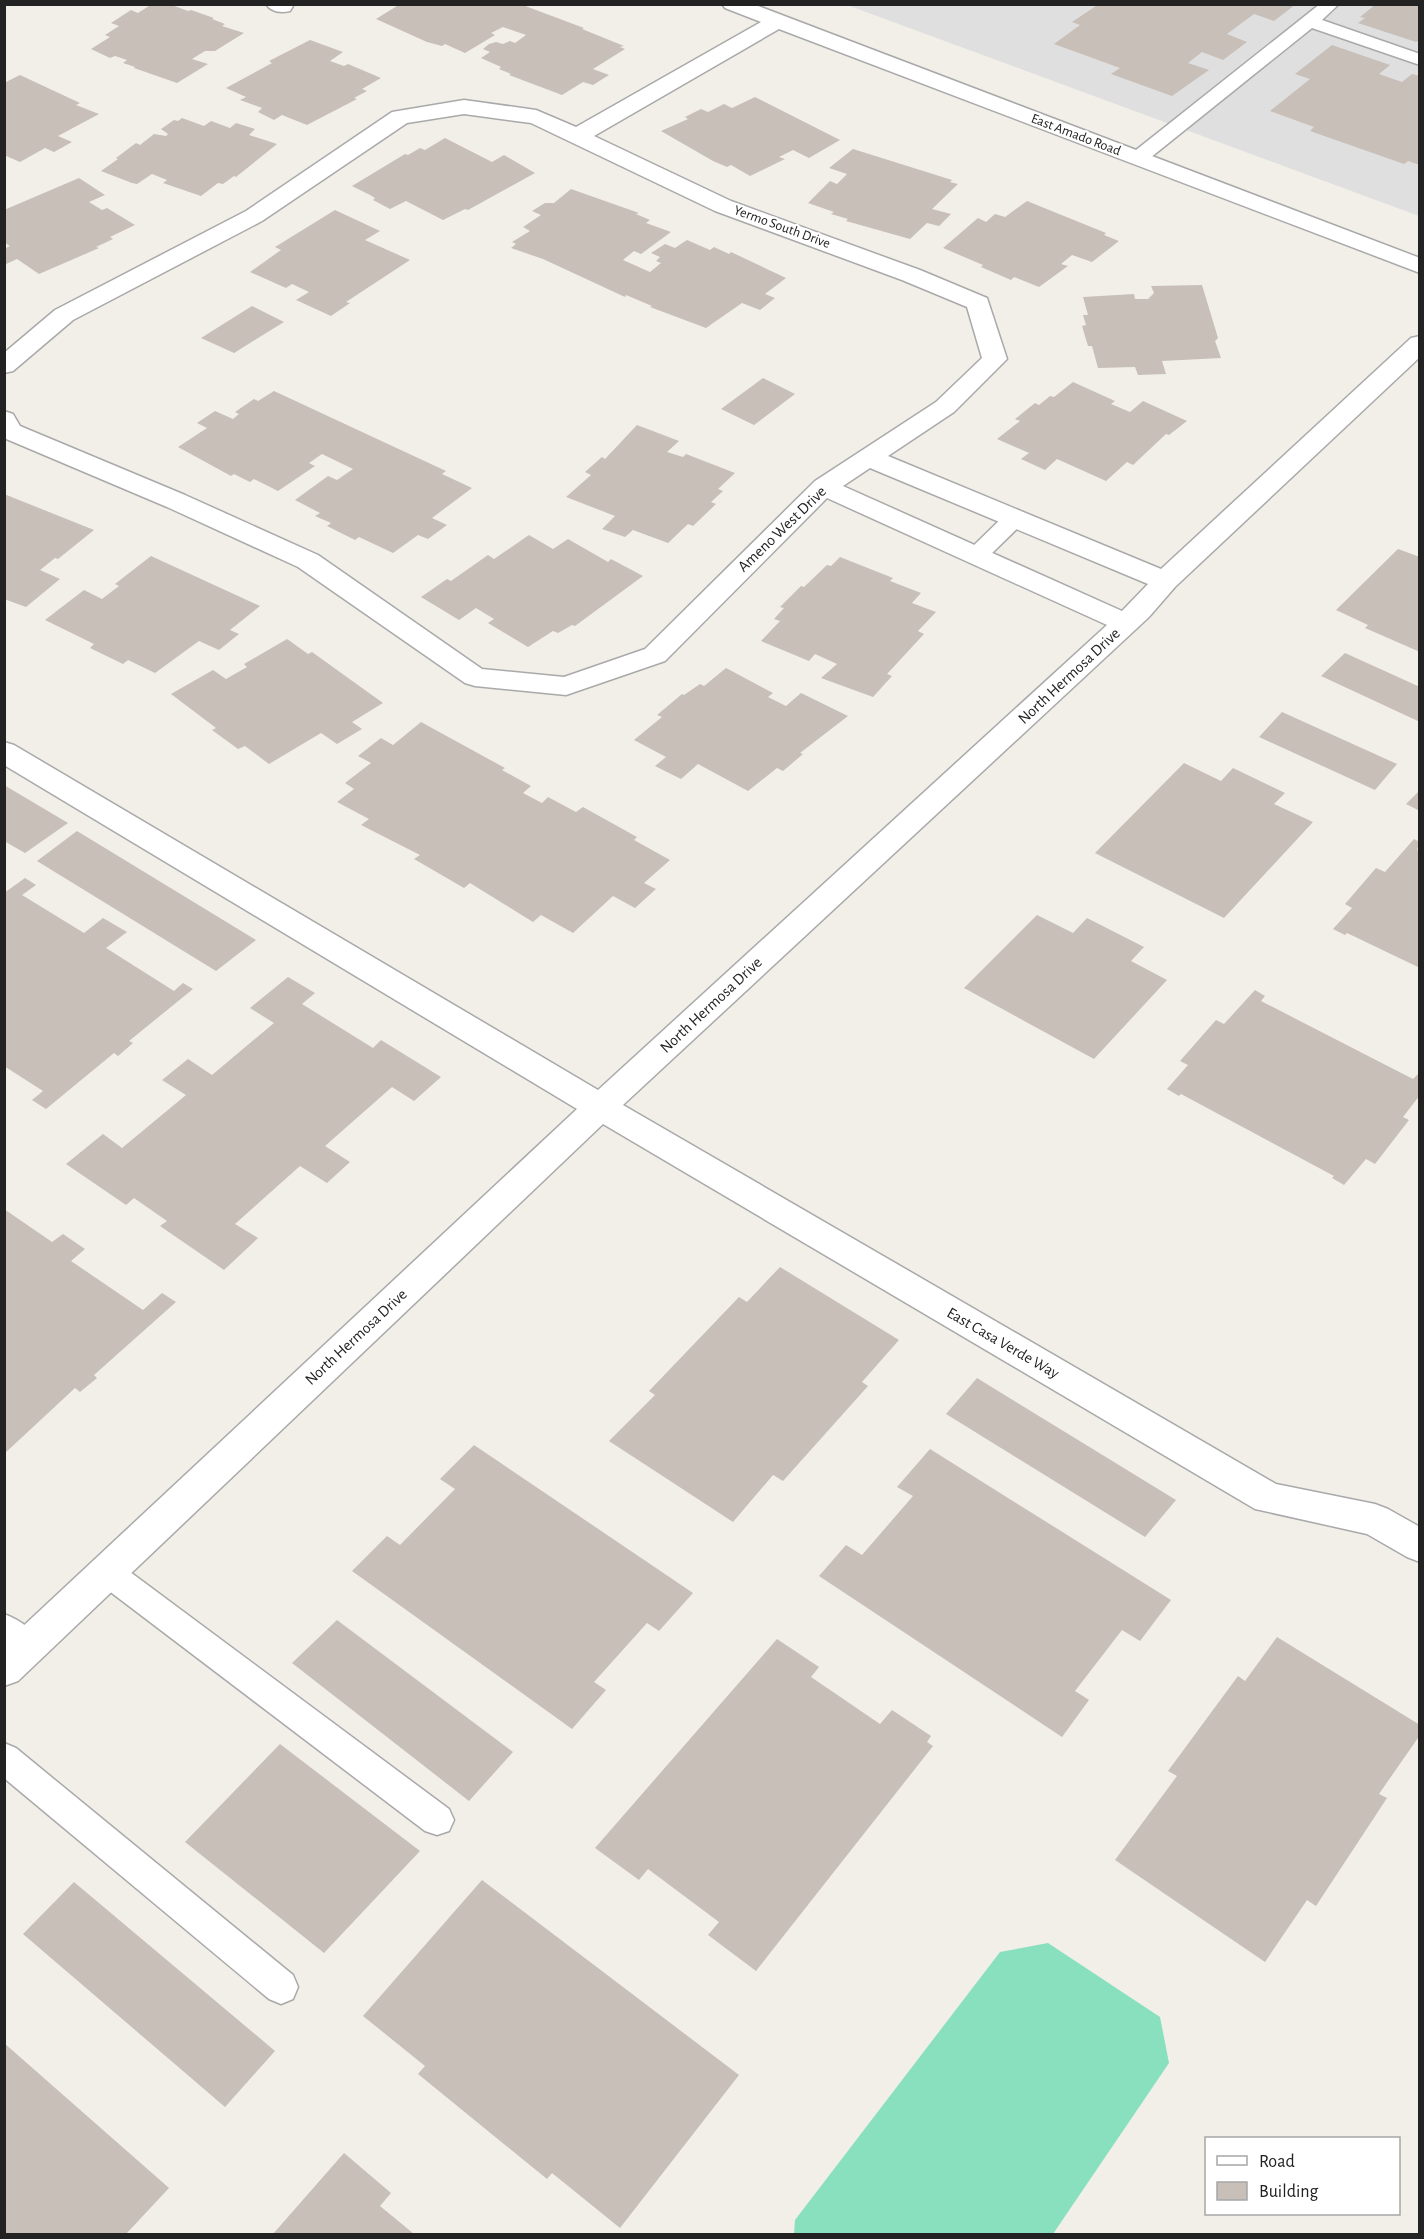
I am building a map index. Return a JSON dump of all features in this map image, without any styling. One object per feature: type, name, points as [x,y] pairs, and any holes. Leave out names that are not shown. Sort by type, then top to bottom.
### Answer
[{"type":"street","name":"East Amado Road","points":[[732,4],[1419,266]]},
{"type":"street","points":[[577,136],[777,22]]},
{"type":"street","name":"Yermo South Drive","points":[[4,366],[64,315],[254,216],[400,117],[464,107],[536,117],[723,206],[912,275],[978,303],[995,359]]},
{"type":"street","name":"North Hermosa Drive","points":[[4,1670],[16,1637],[107,1572],[600,1107],[1125,623],[1165,581],[1419,343]]},
{"type":"street","name":"Ameno West Drive","points":[[4,419],[9,431],[176,501],[308,561],[475,677],[566,686],[655,655],[824,487],[945,407],[995,359]]},
{"type":"street","points":[[869,458],[1165,581]]},
{"type":"street","points":[[824,487],[1125,623]]},
{"type":"street","name":"East Casa Verde Way","points":[[4,753],[600,1107],[1268,1498],[1375,1520],[1419,1546]]},
{"type":"lane","points":[[1138,158],[1330,4]]},
{"type":"lane","points":[[1309,21],[1419,60]]},
{"type":"lane","points":[[976,556],[1015,518]]},
{"type":"lane","points":[[107,1572],[437,1820]]},
{"type":"lane","points":[[4,1758],[281,1987]]},
{"type":"shaded area","points":[[847,5],[1419,5],[1419,216]]},
{"type":"green space","points":[[1048,1943],[1160,2017],[1169,2063],[1053,2234],[794,2234],[795,2220],[1000,1952]]},
{"type":"building","points":[[152,4],[169,4],[191,10],[225,24],[222,26],[244,33],[215,51],[205,51],[192,59],[208,64],[177,83],[123,63],[127,60],[115,56],[110,58],[91,49],[110,37],[105,35],[119,26],[111,23],[131,10],[138,13]]},
{"type":"building","points":[[393,4],[520,4],[584,28],[582,29],[624,46],[620,47],[625,49],[593,69],[609,75],[593,85],[583,82],[562,95],[509,75],[511,74],[499,69],[501,67],[481,58],[490,52],[483,49],[489,44],[496,42],[503,44],[510,41],[515,43],[526,35],[503,27],[491,33],[495,35],[465,53],[445,44],[442,46],[427,42],[376,19],[397,6]]},
{"type":"building","points":[[1099,4],[1296,4],[1274,21],[1254,14],[1227,34],[1247,42],[1223,60],[1202,52],[1188,63],[1209,70],[1172,96],[1111,74],[1120,68],[1054,44],[1080,25],[1072,22]]},
{"type":"building","points":[[1376,4],[1420,4],[1420,40],[1416,42],[1358,23],[1365,18],[1360,17]]},
{"type":"building","points":[[310,40],[343,52],[330,61],[344,66],[348,64],[381,78],[362,89],[367,91],[354,98],[357,99],[307,125],[282,115],[274,120],[258,112],[262,108],[240,100],[246,97],[226,88],[272,63],[269,61]]},
{"type":"building","points":[[1332,45],[1390,65],[1379,74],[1402,82],[1412,74],[1420,76],[1420,165],[1408,161],[1404,164],[1310,131],[1314,127],[1270,111],[1310,79],[1295,74]]},
{"type":"building","points":[[20,75],[80,103],[76,105],[99,114],[58,136],[72,142],[54,152],[45,148],[20,162],[4,155],[4,83]]},
{"type":"building","points":[[755,97],[840,140],[809,158],[793,150],[779,157],[785,159],[750,176],[731,165],[727,167],[713,161],[661,131],[688,119],[685,117],[701,109],[708,112],[724,104],[732,108]]},
{"type":"building","points":[[182,118],[204,126],[211,121],[230,128],[236,123],[255,129],[249,135],[277,144],[236,177],[234,176],[223,184],[218,183],[201,196],[163,183],[167,180],[152,174],[137,184],[101,171],[136,143],[140,145],[154,134],[166,136],[168,134],[161,129],[174,120],[178,121]]},
{"type":"building","points":[[445,138],[492,162],[504,155],[535,173],[468,210],[465,209],[443,220],[406,201],[390,209],[352,186],[405,154],[408,155],[420,148],[425,150]]},
{"type":"building","points":[[853,149],[952,180],[950,182],[958,184],[932,209],[951,214],[939,226],[927,223],[910,239],[846,221],[848,219],[831,214],[834,212],[808,203],[830,181],[837,184],[847,174],[829,168]]},
{"type":"building","points":[[79,178],[105,195],[89,202],[102,210],[107,208],[135,225],[110,237],[113,239],[96,247],[99,248],[39,274],[17,259],[4,265],[4,249],[10,246],[4,242],[4,210]]},
{"type":"building","points":[[571,189],[639,213],[636,214],[650,220],[646,223],[671,232],[641,254],[634,251],[623,260],[650,272],[661,263],[656,261],[660,257],[651,253],[665,244],[675,248],[687,240],[710,250],[714,247],[729,254],[731,252],[786,278],[765,294],[775,298],[760,310],[742,303],[706,328],[650,307],[652,306],[626,295],[625,297],[543,259],[511,248],[516,244],[512,242],[530,231],[523,227],[541,215],[532,211],[545,203],[554,203]]},
{"type":"building","points":[[1027,201],[1106,233],[1104,235],[1119,241],[1092,262],[1072,255],[1061,264],[1068,266],[1039,287],[1014,277],[1011,280],[943,248],[978,218],[986,222],[995,214],[1005,217]]},
{"type":"building","points":[[335,210],[380,231],[365,240],[410,260],[346,302],[350,303],[331,316],[296,300],[309,292],[292,284],[286,288],[250,272],[281,250],[275,247]]},
{"type":"building","points":[[1202,285],[1218,338],[1215,341],[1221,358],[1162,361],[1166,374],[1138,375],[1135,367],[1098,368],[1092,346],[1088,346],[1082,326],[1086,325],[1083,315],[1088,315],[1083,297],[1134,294],[1135,299],[1148,299],[1154,293],[1151,286]]},
{"type":"building","points":[[252,306],[284,322],[234,353],[201,338]]},
{"type":"building","points":[[763,378],[795,394],[754,425],[721,409]]},
{"type":"building","points":[[1073,382],[1115,401],[1111,404],[1130,412],[1143,401],[1187,421],[1169,435],[1166,434],[1133,465],[1127,462],[1106,481],[1057,459],[1045,470],[1021,459],[1029,453],[997,439],[1020,421],[1015,419],[1035,403],[1039,405],[1050,396],[1054,397]]},
{"type":"building","points":[[274,391],[446,471],[442,474],[472,488],[432,518],[447,525],[428,539],[418,535],[393,553],[359,537],[355,540],[327,526],[331,523],[315,516],[320,513],[295,500],[328,476],[337,480],[353,469],[322,454],[309,463],[315,466],[278,491],[254,479],[250,482],[234,474],[231,476],[178,447],[207,428],[197,423],[215,411],[233,419],[239,414],[235,412],[254,399],[258,401]]},
{"type":"building","points":[[637,425],[679,441],[667,452],[683,457],[686,454],[735,473],[718,489],[723,491],[711,502],[716,504],[693,526],[688,524],[668,543],[633,530],[625,537],[602,529],[615,516],[566,497],[591,475],[585,472],[602,457],[605,459]]},
{"type":"building","points":[[4,494],[94,530],[58,559],[55,558],[40,570],[60,579],[26,607],[4,599]]},
{"type":"building","points":[[529,535],[553,549],[568,539],[608,562],[611,559],[643,576],[575,626],[572,625],[558,633],[553,631],[528,647],[488,623],[494,619],[476,608],[459,620],[421,597],[447,579],[451,581],[488,555],[494,559]]},
{"type":"building","points":[[1398,549],[1420,557],[1420,652],[1365,628],[1368,625],[1336,610]]},
{"type":"building","points":[[151,556],[260,606],[230,630],[239,634],[219,650],[199,641],[155,673],[128,660],[123,664],[90,648],[94,644],[45,620],[84,590],[102,599],[119,586],[115,584]]},
{"type":"building","points":[[840,557],[893,578],[890,581],[921,593],[912,603],[936,612],[918,631],[924,634],[887,674],[892,676],[873,697],[821,678],[837,664],[815,654],[809,661],[761,641],[780,621],[774,619],[784,608],[780,607],[801,586],[804,587],[827,565],[831,566]]},
{"type":"building","points":[[287,639],[308,654],[312,652],[383,703],[352,722],[362,729],[337,744],[321,733],[269,764],[245,746],[238,749],[212,730],[216,728],[171,694],[213,670],[226,679],[247,667],[244,664]]},
{"type":"building","points":[[1345,653],[1420,687],[1420,722],[1321,676]]},
{"type":"building","points":[[726,668],[773,693],[768,697],[786,706],[801,693],[848,716],[800,753],[803,754],[783,771],[777,768],[748,791],[698,764],[681,779],[655,766],[666,757],[634,740],[662,717],[657,715],[682,694],[684,695],[700,684],[704,686]]},
{"type":"building","points":[[1282,712],[1397,764],[1375,790],[1259,737]]},
{"type":"building","points":[[421,722],[505,768],[502,770],[531,786],[523,793],[542,803],[548,797],[576,812],[583,807],[637,837],[634,840],[670,860],[644,883],[656,889],[635,908],[613,896],[573,933],[541,915],[533,922],[470,883],[464,888],[414,859],[420,855],[361,825],[369,819],[337,802],[354,789],[345,783],[371,763],[358,756],[381,738],[393,745]]},
{"type":"building","points":[[1184,763],[1221,781],[1233,768],[1285,793],[1274,804],[1313,822],[1224,918],[1095,853]]},
{"type":"building","points":[[4,785],[68,823],[25,853],[4,841]]},
{"type":"building","points":[[1420,790],[1420,811],[1406,804]]},
{"type":"building","points":[[77,831],[256,940],[216,971],[37,861]]},
{"type":"building","points":[[1414,839],[1420,842],[1417,850],[1420,851],[1420,968],[1347,933],[1345,935],[1333,929],[1352,908],[1345,904],[1376,868],[1385,872]]},
{"type":"building","points":[[25,878],[36,885],[22,895],[84,933],[103,918],[127,932],[106,948],[174,991],[183,983],[193,989],[129,1041],[133,1043],[118,1056],[114,1053],[46,1109],[32,1100],[43,1091],[4,1066],[4,893]]},
{"type":"building","points":[[1037,915],[1073,933],[1087,918],[1144,947],[1131,961],[1167,980],[1094,1059],[964,988]]},
{"type":"building","points":[[288,977],[315,993],[302,1004],[373,1048],[381,1040],[441,1077],[414,1101],[392,1087],[325,1146],[350,1162],[327,1183],[300,1166],[235,1224],[258,1238],[224,1270],[160,1226],[167,1221],[134,1198],[126,1205],[66,1164],[103,1134],[122,1148],[186,1095],[162,1080],[188,1059],[212,1075],[274,1023],[250,1008]]},
{"type":"building","points":[[1255,990],[1265,996],[1261,1001],[1413,1079],[1420,1072],[1420,1095],[1403,1117],[1409,1120],[1375,1164],[1366,1159],[1344,1185],[1332,1178],[1334,1176],[1181,1094],[1179,1096],[1167,1089],[1188,1065],[1180,1061],[1216,1020],[1224,1024]]},
{"type":"building","points":[[4,1209],[52,1242],[63,1234],[85,1249],[71,1261],[143,1310],[162,1293],[176,1302],[94,1375],[97,1378],[80,1392],[75,1388],[4,1454]]},
{"type":"building","points":[[780,1267],[899,1340],[862,1382],[868,1386],[783,1481],[773,1475],[733,1522],[609,1441],[655,1395],[649,1391],[739,1297],[747,1302]]},
{"type":"building","points":[[977,1378],[1176,1500],[1145,1537],[946,1414]]},
{"type":"building","points":[[474,1445],[693,1593],[659,1631],[647,1623],[594,1682],[606,1690],[572,1729],[352,1571],[387,1536],[400,1545],[455,1489],[440,1479]]},
{"type":"building","points":[[930,1449],[1171,1600],[1140,1641],[1122,1630],[1075,1691],[1089,1700],[1062,1737],[819,1576],[846,1545],[862,1555],[913,1496],[897,1487]]},
{"type":"building","points":[[337,1620],[513,1752],[469,1801],[292,1663]]},
{"type":"building","points":[[1277,1637],[1420,1725],[1420,1735],[1379,1794],[1387,1798],[1316,1906],[1307,1900],[1265,1962],[1115,1860],[1177,1776],[1168,1771],[1238,1676],[1245,1681]]},
{"type":"building","points":[[777,1639],[819,1667],[811,1677],[880,1724],[892,1710],[931,1736],[927,1742],[933,1746],[756,1971],[708,1935],[719,1922],[648,1869],[639,1880],[595,1848]]},
{"type":"building","points":[[280,1744],[420,1851],[324,1953],[185,1842]]},
{"type":"building","points":[[482,1880],[739,2075],[620,2228],[552,2173],[547,2179],[418,2074],[425,2066],[363,2016]]},
{"type":"building","points":[[74,1882],[275,2051],[225,2107],[23,1934]]},
{"type":"building","points":[[4,2043],[169,2188],[126,2234],[4,2234]]},
{"type":"building","points":[[344,2153],[391,2193],[380,2206],[414,2234],[273,2234]]}]
